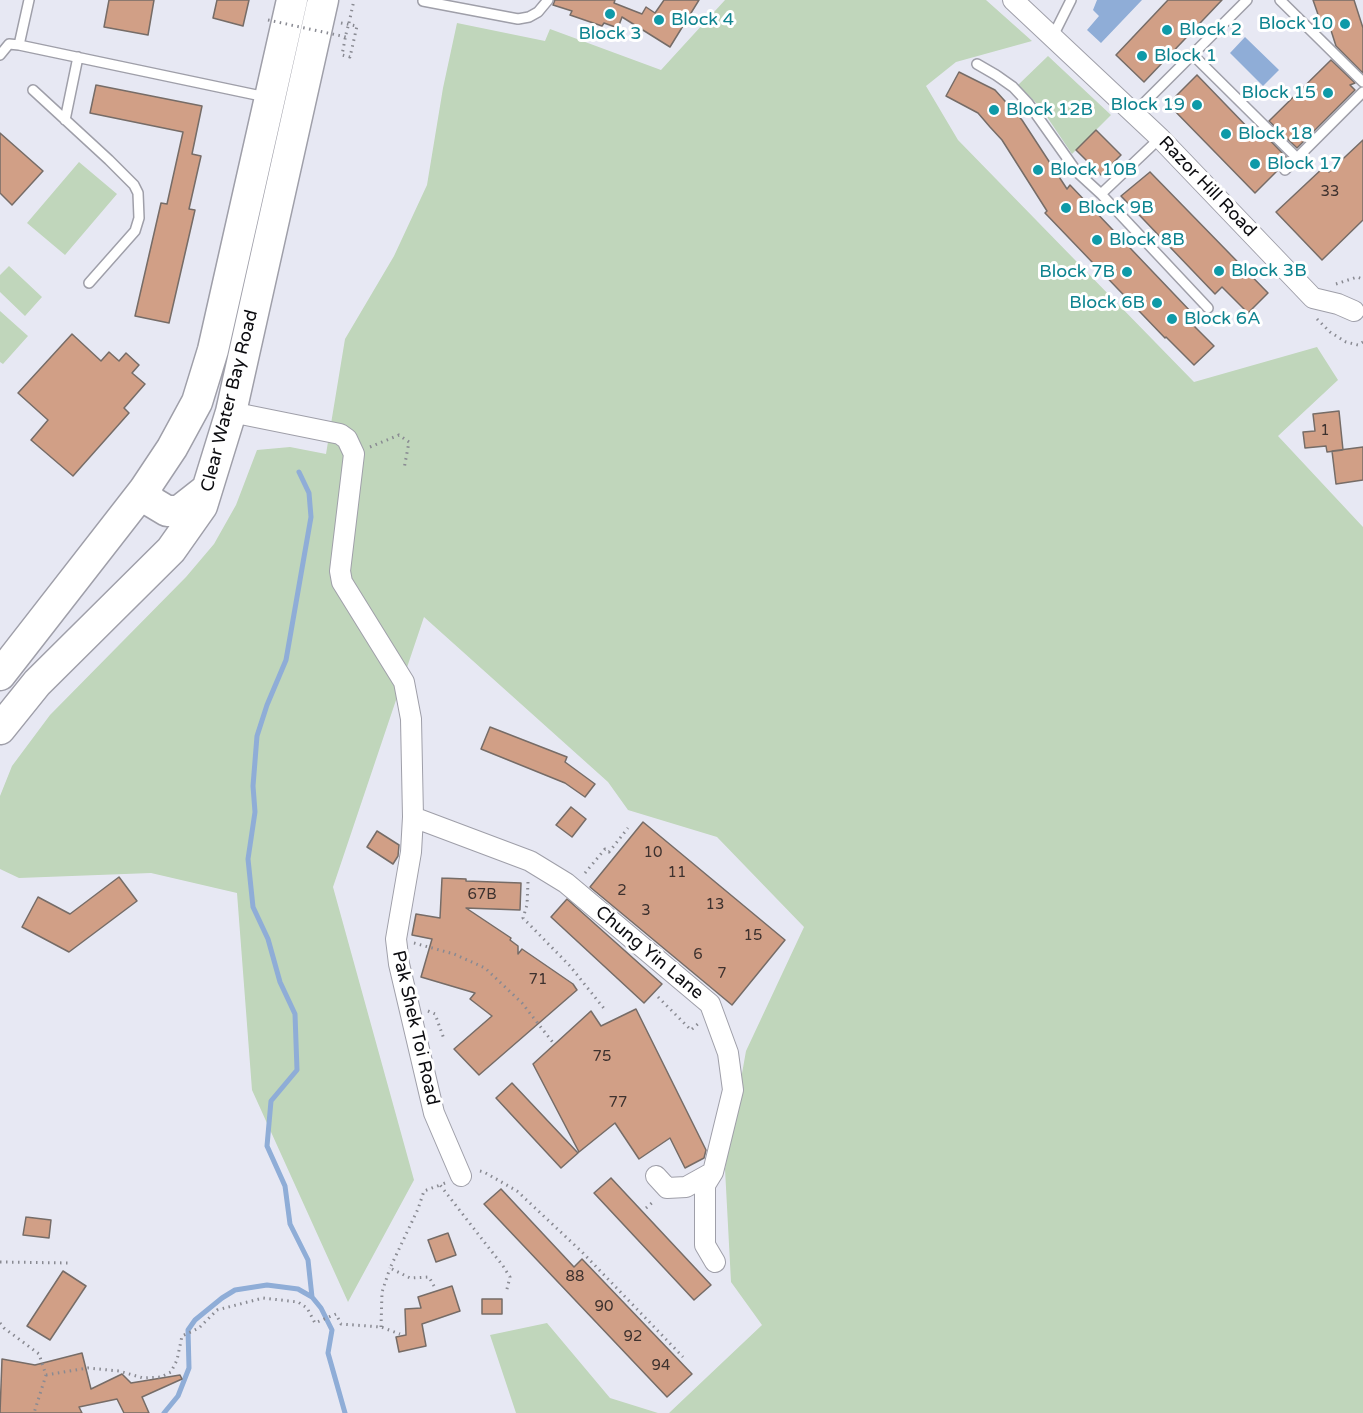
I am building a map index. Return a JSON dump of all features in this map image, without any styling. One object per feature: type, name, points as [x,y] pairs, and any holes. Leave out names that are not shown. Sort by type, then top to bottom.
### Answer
[{"type":"main road","name":"Clear Water Bay Road","points":[[0,675],[144,490],[172,448],[197,402],[213,350],[292,0]]},
{"type":"main road","name":"Clear Water Bay Road","points":[[0,729],[37,683],[171,550],[202,506],[210,488],[231,412],[329,11]]},
{"type":"main road","points":[[144,490],[158,508],[179,511],[210,488]]},
{"type":"street","name":"Razor Hill Road","points":[[1013,0],[1160,138],[1313,298],[1338,304],[1358,313]]},
{"type":"street","points":[[231,412],[340,434],[347,439],[354,454]]},
{"type":"street","name":"Pak Shek Toi Road","points":[[354,454],[340,571],[342,582],[404,682],[411,719],[413,817],[411,852],[396,939],[399,964],[434,1113],[459,1172]]},
{"type":"street","name":"Chung Yin Lane","points":[[413,817],[530,861],[572,888],[710,1004],[728,1053],[733,1090],[713,1172],[705,1185],[705,1245],[715,1262]]},
{"type":"street","points":[[656,1176],[668,1188],[686,1187],[713,1172]]},
{"type":"lane","points":[[19,45],[29,0]]},
{"type":"lane","points":[[423,1],[518,19],[538,12],[548,0]]},
{"type":"lane","points":[[1053,36],[1071,0]]},
{"type":"lane","points":[[1134,113],[1247,0]]},
{"type":"lane","points":[[1280,0],[1363,82]]},
{"type":"lane","points":[[0,55],[9,44],[19,45],[271,99]]},
{"type":"lane","points":[[1192,55],[1297,158]]},
{"type":"lane","points":[[65,120],[78,57]]},
{"type":"lane","points":[[977,64],[1013,87],[1028,103],[1077,172],[1101,194],[1208,308]]},
{"type":"lane","points":[[33,90],[134,186],[139,195],[140,218],[135,231],[89,283]]},
{"type":"lane","points":[[1285,170],[1363,92]]},
{"type":"lane","points":[[1101,194],[1160,138]]},
{"type":"path","points":[[329,11],[357,26],[350,57],[342,55],[346,37],[354,0]]},
{"type":"path","points":[[268,20],[346,37]]},
{"type":"path","points":[[354,454],[399,435],[409,442],[404,469]]},
{"type":"path","points":[[572,888],[605,849],[609,852],[628,828]]},
{"type":"path","points":[[528,884],[527,904],[523,918],[570,966],[606,1011]]},
{"type":"path","points":[[396,939],[454,954],[485,968],[522,1003],[554,1044]]},
{"type":"path","points":[[658,997],[691,1030]]},
{"type":"path","points":[[381,1327],[382,1292],[390,1268],[418,1209],[423,1191],[440,1185],[459,1172],[484,1172],[517,1191],[582,1252],[683,1357]]},
{"type":"path","points":[[440,1185],[510,1277],[506,1293]]},
{"type":"path","points":[[0,1262],[69,1263]]},
{"type":"path","points":[[390,1268],[410,1278],[429,1277],[434,1286]]},
{"type":"path","points":[[46,1375],[88,1368],[119,1371],[143,1378],[161,1377],[171,1372],[177,1360],[182,1336],[198,1328],[217,1310],[263,1298],[298,1302],[307,1308],[315,1323],[336,1314],[341,1324],[381,1327],[400,1334]]},
{"type":"path","points":[[0,1323],[39,1354],[46,1375],[34,1413]]},
{"type":"green space","points":[[725,0],[986,0],[1032,41],[956,62],[926,86],[958,140],[1194,382],[1317,347],[1338,380],[1278,436],[1363,527],[1363,1413],[669,1413],[762,1325],[731,1282],[725,1169],[746,1051],[804,927],[717,837],[628,810],[608,782],[424,617],[333,887],[414,1180],[348,1302],[252,1090],[237,893],[151,873],[19,878],[0,869],[0,796],[12,766],[50,715],[186,577],[214,544],[236,505],[257,450],[290,447],[326,454],[345,339],[394,256],[427,185],[443,88],[457,23],[545,41],[550,29],[661,70]]},
{"type":"green space","points":[[1048,56],[1111,115],[1072,154],[1041,108],[1018,85]]},
{"type":"green space","points":[[79,162],[117,194],[65,255],[27,223]]},
{"type":"green space","points":[[9,266],[42,297],[25,316],[0,292],[0,275]]},
{"type":"green space","points":[[0,311],[28,336],[3,364],[0,362]]},
{"type":"green space","points":[[547,1323],[610,1398],[658,1413],[516,1413],[490,1335]]},
{"type":"water","points":[[1097,0],[1142,0],[1101,43],[1087,30],[1099,16],[1093,10]]},
{"type":"water","points":[[1245,37],[1279,70],[1263,86],[1230,53]]},
{"type":"building","points":[[109,0],[154,0],[148,35],[104,27]]},
{"type":"building","points":[[217,0],[249,0],[243,26],[213,18]]},
{"type":"building","points":[[555,0],[615,0],[614,3],[642,14],[646,7],[655,13],[664,0],[699,0],[670,47],[622,17],[618,28],[604,23],[602,26],[570,15],[572,11],[553,5]]},
{"type":"building","points":[[1168,0],[1222,0],[1144,82],[1116,55]]},
{"type":"building","points":[[1313,0],[1354,0],[1363,28],[1363,73],[1336,46],[1328,21],[1321,23]]},
{"type":"building","points":[[1331,60],[1355,83],[1350,85],[1355,90],[1297,148],[1269,121]]},
{"type":"building","points":[[959,72],[995,90],[1022,120],[1067,189],[1070,185],[1193,314],[1188,320],[1214,346],[1194,365],[1165,338],[1045,213],[1047,211],[1002,140],[978,113],[946,96]]},
{"type":"building","points":[[1197,75],[1255,135],[1260,130],[1287,158],[1255,193],[1168,104]]},
{"type":"building","points":[[96,85],[202,106],[192,154],[201,156],[189,209],[195,210],[169,323],[135,316],[161,203],[167,204],[183,132],[90,113]]},
{"type":"building","points":[[1096,130],[1121,155],[1101,175],[1076,150]]},
{"type":"building","points":[[0,133],[43,171],[12,205],[0,193]]},
{"type":"building","points":[[1363,140],[1363,220],[1322,260],[1276,212],[1324,167],[1329,172]]},
{"type":"building","points":[[1150,172],[1268,293],[1248,313],[1222,287],[1215,294],[1121,196]]},
{"type":"building","points":[[72,334],[101,361],[109,352],[119,361],[126,353],[139,365],[132,373],[145,384],[124,408],[129,413],[73,476],[31,440],[48,420],[18,393]]},
{"type":"building","points":[[1339,411],[1343,450],[1327,452],[1326,446],[1305,448],[1303,432],[1315,431],[1313,414]]},
{"type":"building","points":[[1363,447],[1363,480],[1336,484],[1332,451]]},
{"type":"building","points":[[490,727],[567,757],[565,762],[595,784],[585,797],[565,783],[481,749]]},
{"type":"building","points":[[571,807],[586,819],[572,837],[556,825]]},
{"type":"building","points":[[643,822],[785,940],[732,1005],[590,887]]},
{"type":"building","points":[[377,831],[399,845],[398,856],[393,864],[367,847]]},
{"type":"building","points":[[119,877],[137,901],[69,952],[22,927],[38,897],[70,914]]},
{"type":"building","points":[[442,878],[521,883],[520,910],[466,908],[511,938],[510,940],[518,946],[518,954],[522,949],[573,984],[577,990],[479,1075],[454,1049],[492,1016],[470,999],[475,993],[421,977],[432,939],[412,935],[416,914],[440,918]]},
{"type":"building","points":[[567,899],[662,984],[644,1003],[551,917]]},
{"type":"building","points":[[636,1009],[706,1150],[704,1158],[685,1168],[670,1138],[639,1159],[615,1123],[579,1152],[533,1064],[591,1011],[601,1026]]},
{"type":"building","points":[[512,1083],[578,1153],[561,1168],[496,1098]]},
{"type":"building","points":[[611,1178],[711,1285],[694,1300],[594,1193]]},
{"type":"building","points":[[501,1189],[574,1267],[582,1259],[692,1374],[667,1397],[484,1204]]},
{"type":"building","points":[[26,1217],[51,1220],[49,1238],[23,1235]]},
{"type":"building","points":[[448,1233],[456,1255],[436,1262],[428,1240]]},
{"type":"building","points":[[63,1271],[86,1286],[50,1340],[27,1326]]},
{"type":"building","points":[[452,1286],[460,1311],[422,1324],[426,1346],[399,1352],[396,1337],[406,1335],[405,1309],[421,1308],[418,1297]]},
{"type":"building","points":[[482,1299],[502,1299],[502,1314],[482,1314]]},
{"type":"building","points":[[82,1353],[91,1389],[122,1374],[131,1383],[180,1375],[182,1379],[142,1397],[149,1413],[124,1413],[117,1399],[79,1407],[82,1413],[0,1413],[2,1359],[35,1365]]},
{"type":"waterway","points":[[299,472],[309,493],[311,517],[286,660],[257,736],[253,786],[255,812],[248,859],[253,907],[268,939],[280,982],[295,1014],[297,1070],[271,1101],[267,1146],[285,1186],[290,1224],[308,1260],[312,1297]]},
{"type":"waterway","points":[[164,1413],[178,1396],[189,1368],[188,1330],[195,1320],[235,1290],[267,1285],[298,1289],[312,1297],[321,1308],[332,1330],[328,1353],[345,1413]]},
{"type":"place","name":"Block 3","points":[[610,14]]},
{"type":"place","name":"Block 4","points":[[659,20]]},
{"type":"place","name":"Block 10","points":[[1345,24]]},
{"type":"place","name":"Block 2","points":[[1167,30]]},
{"type":"place","name":"Block 1","points":[[1142,56]]},
{"type":"place","name":"Block 15","points":[[1328,93]]},
{"type":"place","name":"Block 19","points":[[1197,105]]},
{"type":"place","name":"Block 12B","points":[[994,110]]},
{"type":"place","name":"Block 18","points":[[1226,134]]},
{"type":"place","name":"Block 17","points":[[1255,164]]},
{"type":"place","name":"Block 10B","points":[[1038,170]]},
{"type":"place","name":"Block 9B","points":[[1066,208]]},
{"type":"place","name":"Block 8B","points":[[1097,240]]},
{"type":"place","name":"Block 3B","points":[[1219,271]]},
{"type":"place","name":"Block 7B","points":[[1127,272]]},
{"type":"place","name":"Block 6B","points":[[1157,303]]},
{"type":"place","name":"Block 6A","points":[[1172,319]]}]
